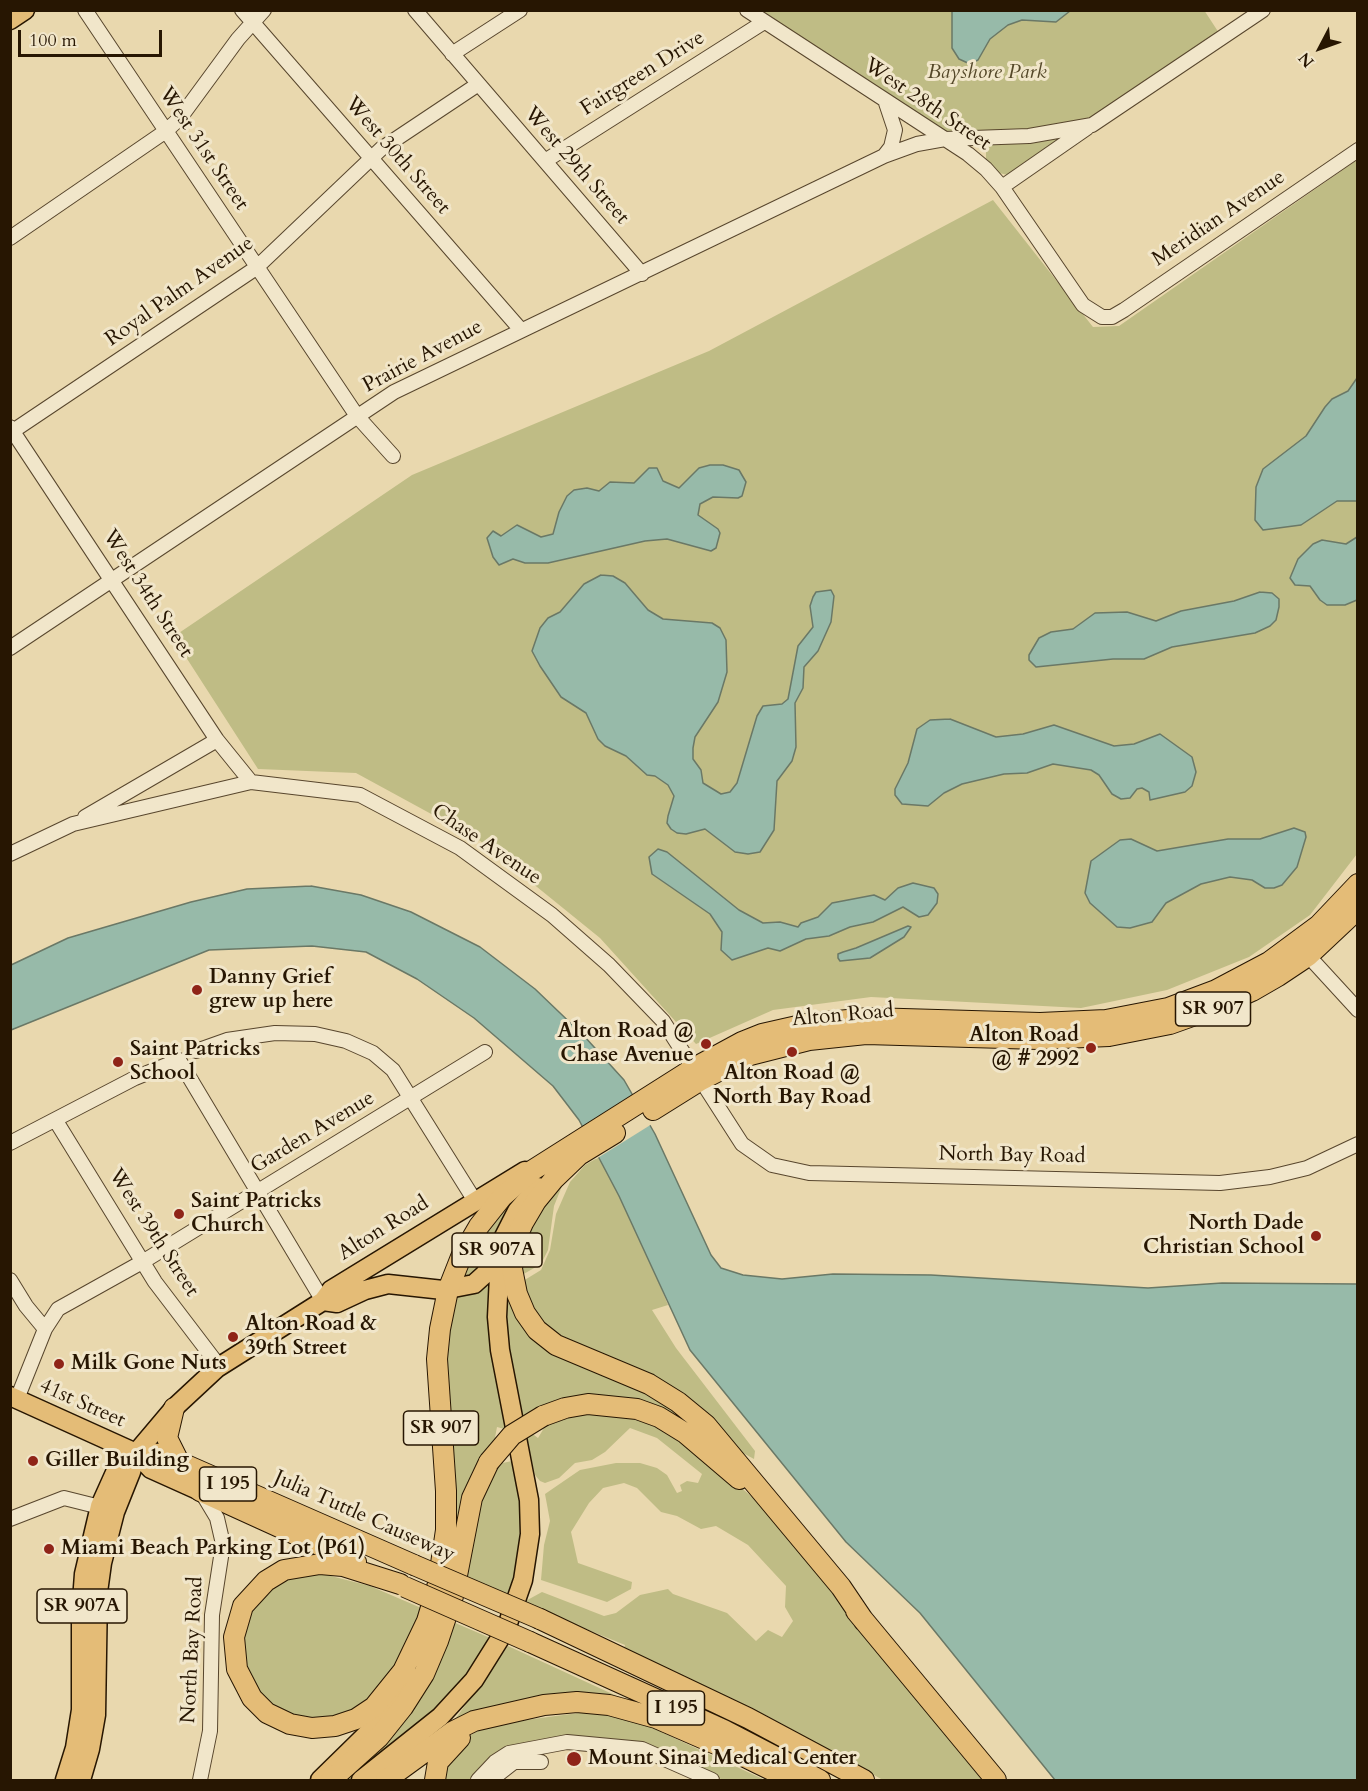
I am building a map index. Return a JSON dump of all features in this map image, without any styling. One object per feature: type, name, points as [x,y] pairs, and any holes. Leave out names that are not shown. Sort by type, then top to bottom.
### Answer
[{"type":"highway","name":"Alton Road","points":[[1303,949],[1358,884]]},
{"type":"highway","name":"Alton Road","points":[[542,1162],[576,1149],[698,1074],[750,1055],[809,1040],[866,1034],[1039,1039],[1109,1036],[1138,1031],[1212,1010],[1252,991],[1303,949],[1358,909]]},
{"type":"highway","points":[[576,1149],[541,1194],[515,1241],[513,1277],[519,1300],[528,1318],[537,1330],[556,1345],[650,1384],[678,1402],[706,1425],[841,1587],[864,1620]]},
{"type":"highway","name":"SR 907","points":[[424,1630],[438,1584],[446,1530],[446,1491],[437,1359],[448,1290],[460,1257],[484,1220],[513,1186],[542,1162]]},
{"type":"highway","points":[[331,1780],[379,1737],[403,1707],[424,1674],[453,1596],[472,1498],[489,1462],[512,1436],[543,1416],[565,1408],[599,1403],[637,1409],[670,1424],[739,1479],[864,1620],[996,1780]]},
{"type":"highway","points":[[174,1408],[167,1438],[179,1462]]},
{"type":"highway","name":"Julia Tuttle Causeway","points":[[136,1453],[161,1454],[540,1619],[748,1718],[864,1780]]},
{"type":"highway","name":"Julia Tuttle Causeway","points":[[200,1491],[724,1730],[820,1780]]},
{"type":"highway","points":[[402,1585],[343,1566],[320,1564],[284,1570],[266,1581],[243,1606],[234,1637],[237,1669],[246,1689],[267,1713],[290,1724],[322,1728],[346,1723],[374,1707],[389,1691],[403,1671],[424,1630]]},
{"type":"highway","points":[[386,1780],[452,1732],[474,1721],[560,1703],[594,1703],[624,1708],[695,1734],[792,1780]]},
{"type":"highway","points":[[435,1780],[438,1762],[447,1749],[467,1732],[497,1716]]},
{"type":"main road","points":[[10,20],[25,10]]},
{"type":"main road","name":"Alton Road","points":[[323,1301],[337,1303],[365,1290],[388,1284],[448,1290],[471,1286],[483,1277],[514,1215],[576,1149]]},
{"type":"main road","name":"Alton Road","points":[[69,1779],[95,1724],[98,1592],[108,1509],[118,1466],[136,1453],[174,1408],[219,1366],[323,1301],[331,1290],[474,1201],[542,1162]]},
{"type":"main road","name":"SR 907","points":[[361,1780],[440,1717],[474,1680],[506,1629],[523,1580],[530,1534],[530,1500],[500,1350],[497,1302],[499,1276],[506,1249],[520,1215],[534,1192]]},
{"type":"main road","name":"41st Street","points":[[14,1397],[136,1453]]},
{"type":"main road","name":"Julia Tuttle Causeway","points":[[136,1453],[151,1469],[200,1491]]},
{"type":"main road","name":"SR 907","points":[[320,1780],[360,1743],[386,1711],[417,1656],[424,1630]]},
{"type":"street","name":"West 31st Street","points":[[84,10],[357,416],[393,456]]},
{"type":"street","name":"West 30th Street","points":[[242,10],[521,330]]},
{"type":"street","points":[[10,238],[166,131],[180,118],[252,22],[264,10]]},
{"type":"street","name":"West 29th Street","points":[[415,10],[477,85],[642,274]]},
{"type":"street","points":[[452,54],[520,10]]},
{"type":"street","name":"West 28th Street","points":[[747,10],[945,139],[986,169],[1002,187],[1083,305],[1102,317]]},
{"type":"street","name":"Prairie Avenue","points":[[1002,187],[1263,10]]},
{"type":"street","name":"Fairgreen Drive","points":[[545,161],[764,22]]},
{"type":"street","name":"Royal Palm Avenue","points":[[11,430],[256,268],[371,158],[477,85]]},
{"type":"street","points":[[884,156],[891,147],[896,129],[885,101]]},
{"type":"street","name":"Prairie Avenue","points":[[10,648],[394,392],[521,330],[642,274],[884,156],[917,144],[945,139],[1029,136],[1092,125]]},
{"type":"street","points":[[986,169],[982,159],[988,138]]},
{"type":"street","name":"Meridian Avenue","points":[[1102,317],[1112,316],[1124,310],[1358,150]]},
{"type":"street","name":"West 34th Street","points":[[11,430],[217,740],[251,783]]},
{"type":"street","name":"Chase Avenue","points":[[10,854],[73,824],[217,740]]},
{"type":"street","name":"Chase Avenue","points":[[73,824],[251,783],[360,795],[460,848],[552,915],[609,965],[663,1022],[698,1074]]},
{"type":"street","points":[[1303,949],[1358,1010]]},
{"type":"street","points":[[196,1051],[227,1040],[275,1033],[315,1034],[346,1041],[373,1053],[393,1070],[474,1201]]},
{"type":"street","name":"Garden Avenue","points":[[14,1397],[45,1329],[58,1309],[144,1261],[486,1052]]},
{"type":"street","points":[[10,1143],[112,1090],[179,1059],[256,1192],[323,1301]]},
{"type":"street","name":"North Bay Road","points":[[698,1074],[742,1144],[772,1165],[809,1173],[1220,1183],[1270,1177],[1307,1167],[1358,1144]]},
{"type":"street","name":"West 39th Street","points":[[56,1121],[155,1282],[219,1366]]},
{"type":"street","points":[[10,1280],[26,1306],[45,1329]]},
{"type":"street","name":"North Bay Road","points":[[200,1491],[217,1518],[223,1544],[212,1615],[210,1731],[200,1780]]},
{"type":"street","points":[[10,1519],[64,1498],[108,1509]]},
{"type":"street","points":[[478,1780],[495,1762],[509,1753],[575,1742],[642,1749],[712,1780]]},
{"type":"street","points":[[491,1780],[514,1762],[541,1762]]},
{"type":"green space","name":"Bayshore Park","points":[[1204,10],[1219,33],[1095,118],[1065,126],[989,134],[943,132],[755,11]]},
{"type":"green space","points":[[1068,135],[1013,176],[999,173],[986,159],[986,151],[990,144]]},
{"type":"green space","points":[[1357,160],[1357,854],[1310,915],[1249,957],[1167,990],[1081,1008],[871,997],[773,1010],[696,1044],[600,938],[479,840],[356,773],[258,769],[173,637],[412,475],[709,351],[993,200],[1093,327],[1119,326]]},
{"type":"green space","points":[[599,1157],[639,1235],[668,1305],[652,1310],[676,1348],[755,1451],[754,1459],[743,1453],[705,1412],[650,1375],[613,1358],[572,1344],[550,1330],[537,1316],[523,1281],[541,1270],[550,1250],[556,1214],[570,1182],[585,1165]]},
{"type":"green space","points":[[555,1164],[532,1187],[478,1276],[463,1279],[462,1274],[470,1255],[510,1197]]},
{"type":"green space","points":[[564,1181],[554,1206],[548,1250],[541,1264],[522,1275],[521,1237],[529,1220]]},
{"type":"green space","points":[[508,1275],[527,1323],[650,1389],[726,1454],[654,1405],[630,1398],[587,1395],[521,1421],[500,1328]]},
{"type":"green space","points":[[491,1284],[488,1323],[508,1430],[497,1427],[494,1443],[472,1473],[451,1572],[443,1357],[454,1298]]},
{"type":"green space","points":[[592,1411],[620,1413],[649,1422],[698,1450],[752,1497],[773,1519],[988,1780],[883,1780],[769,1717],[624,1648],[625,1645],[522,1603],[542,1592],[604,1616],[616,1613],[640,1595],[668,1589],[673,1594],[727,1613],[756,1641],[768,1630],[782,1637],[793,1621],[785,1607],[786,1586],[748,1545],[716,1526],[701,1529],[677,1516],[661,1512],[637,1488],[624,1483],[603,1488],[589,1503],[571,1532],[578,1563],[632,1582],[631,1589],[607,1602],[541,1580],[544,1545],[550,1521],[545,1494],[580,1470],[616,1463],[640,1463],[657,1468],[667,1475],[677,1493],[682,1491],[680,1485],[687,1481],[698,1483],[702,1474],[657,1438],[630,1428],[605,1452],[592,1460],[575,1463],[559,1478],[545,1483],[540,1481],[535,1475],[526,1434],[530,1432],[538,1438],[547,1423]]},
{"type":"green space","points":[[513,1458],[527,1521],[514,1599],[466,1579],[479,1506],[498,1464],[512,1461]]},
{"type":"green space","points":[[331,1573],[331,1576],[370,1586],[426,1610],[384,1690],[338,1720],[300,1721],[261,1700],[240,1652],[249,1610],[274,1583],[304,1574]]},
{"type":"green space","points":[[453,1622],[495,1640],[476,1674],[358,1780],[339,1780]]},
{"type":"green space","points":[[508,1646],[632,1703],[453,1722]]},
{"type":"green space","points":[[594,1711],[646,1725],[765,1780],[723,1780],[680,1759],[581,1737],[535,1740],[500,1750],[471,1780],[440,1780],[457,1744],[476,1732],[495,1724]]},
{"type":"shaded area","points":[[952,11],[1070,11],[1056,22],[1022,20],[1008,25],[990,39],[978,60],[970,64],[959,59],[952,48]]},
{"type":"shaded area","points":[[1357,378],[1357,501],[1337,501],[1301,525],[1263,530],[1255,520],[1256,487],[1263,469],[1306,436],[1332,399],[1348,391]]},
{"type":"shaded area","points":[[723,465],[739,470],[746,482],[742,496],[738,498],[713,497],[700,504],[698,515],[718,529],[720,533],[716,548],[711,551],[667,539],[645,541],[548,563],[525,563],[513,559],[499,565],[493,557],[487,538],[493,531],[501,536],[517,525],[541,537],[553,534],[559,512],[567,496],[574,490],[587,488],[599,491],[610,482],[634,483],[649,468],[657,468],[663,481],[679,488],[699,468]]},
{"type":"shaded area","points":[[1357,537],[1357,600],[1345,605],[1327,605],[1320,600],[1310,586],[1295,585],[1290,578],[1298,559],[1313,544],[1322,540],[1346,544]]},
{"type":"shaded area","points":[[601,575],[613,576],[625,583],[648,610],[663,619],[712,623],[720,628],[726,640],[727,672],[718,702],[695,737],[693,759],[701,770],[703,783],[721,794],[730,792],[737,783],[757,716],[763,706],[782,704],[788,699],[798,646],[813,627],[810,606],[813,597],[816,592],[831,590],[834,596],[831,622],[818,651],[804,667],[803,688],[795,703],[796,747],[792,761],[777,781],[774,830],[760,852],[748,854],[735,852],[705,829],[686,834],[677,833],[671,829],[667,823],[674,796],[668,785],[655,776],[647,775],[626,756],[605,746],[598,739],[586,713],[561,697],[540,666],[532,651],[540,628],[548,618],[560,612],[584,584]]},
{"type":"shaded area","points":[[1260,592],[1272,593],[1279,599],[1279,607],[1276,620],[1270,626],[1255,633],[1172,647],[1144,659],[1113,659],[1036,667],[1029,660],[1029,655],[1039,638],[1051,632],[1073,629],[1095,613],[1127,612],[1156,621],[1181,611],[1234,601]]},
{"type":"shaded area","points":[[950,719],[996,737],[1023,734],[1054,725],[1114,746],[1134,744],[1160,734],[1192,757],[1196,772],[1192,786],[1185,792],[1150,800],[1149,792],[1142,788],[1137,789],[1130,798],[1121,799],[1112,794],[1099,775],[1091,770],[1053,764],[1027,773],[1004,774],[962,784],[944,793],[928,806],[902,804],[895,795],[895,789],[908,763],[917,729],[930,720]]},
{"type":"shaded area","points":[[1294,828],[1305,832],[1306,837],[1297,867],[1282,885],[1274,888],[1265,888],[1252,880],[1230,877],[1201,884],[1166,903],[1152,922],[1130,928],[1117,927],[1090,903],[1085,893],[1091,861],[1120,840],[1131,839],[1157,851],[1228,839],[1260,839]]},
{"type":"shaded area","points":[[658,849],[667,852],[739,910],[763,923],[780,922],[798,927],[801,923],[818,917],[832,903],[874,895],[885,900],[898,888],[913,883],[934,888],[938,894],[937,903],[928,915],[919,917],[903,907],[873,922],[850,927],[829,936],[806,939],[780,951],[768,948],[732,960],[721,950],[722,932],[710,914],[652,874],[649,857]]},
{"type":"shaded area","points":[[311,886],[361,895],[411,912],[480,947],[535,989],[584,1036],[624,1080],[655,1134],[711,1255],[721,1268],[743,1275],[782,1279],[833,1274],[931,1275],[1148,1288],[1222,1283],[1357,1284],[1357,1780],[1055,1780],[920,1613],[846,1542],[690,1350],[619,1196],[579,1120],[553,1086],[474,1018],[417,979],[366,952],[312,946],[209,950],[11,1030],[11,965],[68,938],[191,902],[247,889]]},
{"type":"shaded area","points":[[908,926],[911,927],[904,937],[870,958],[840,961],[838,958],[838,954]]},
{"type":"pier","points":[[636,1094],[652,1124],[596,1159],[580,1128]]},
{"type":"place","name":"Danny Grief grew up here","points":[[197,990]]},
{"type":"place","name":"Alton Road @ Chase Avenue","points":[[706,1044]]},
{"type":"place","name":"Alton Road @ # 2992","points":[[1091,1048]]},
{"type":"place","name":"Alton Road @ North Bay Road","points":[[792,1052]]},
{"type":"place","name":"Saint Patricks School","points":[[118,1062]]},
{"type":"place","name":"Saint Patricks Church","points":[[179,1214]]},
{"type":"place","name":"North Dade Christian School","points":[[1316,1236]]},
{"type":"place","name":"Alton Road & 39th Street","points":[[233,1337]]},
{"type":"place","name":"Milk Gone Nuts","points":[[59,1364]]},
{"type":"place","name":"Giller Building","points":[[33,1461]]},
{"type":"place","name":"Miami Beach Parking Lot (P61)","points":[[49,1549]]},
{"type":"place","name":"Mount Sinai Medical Center","points":[[574,1759]]}]
